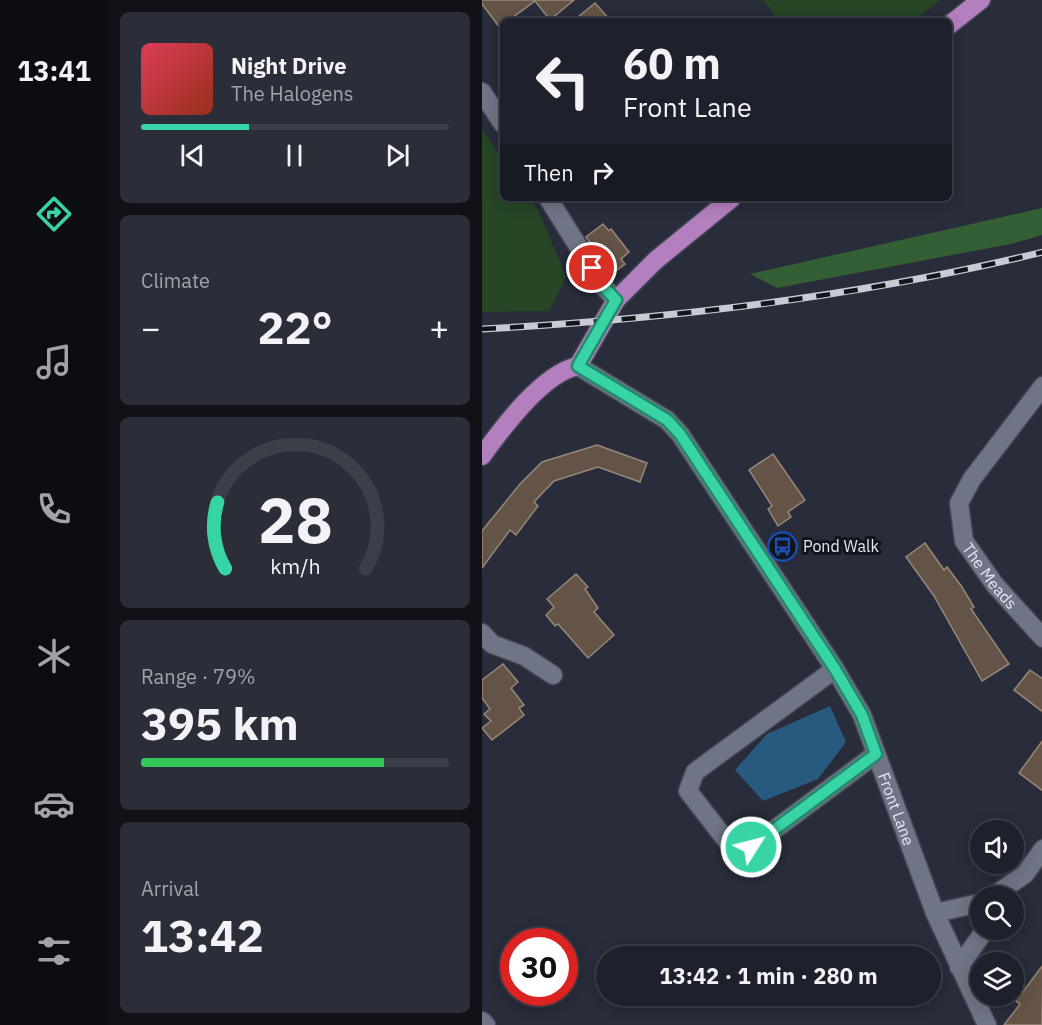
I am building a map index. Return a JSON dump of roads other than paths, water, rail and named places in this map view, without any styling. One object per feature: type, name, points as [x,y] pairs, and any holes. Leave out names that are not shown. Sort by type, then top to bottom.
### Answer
[{"type":"main road","points":[[952,23],[981,0]]},
{"type":"main road","points":[[482,456],[542,387],[566,369],[578,366],[616,300],[656,260],[728,201]]},
{"type":"street","points":[[482,92],[500,119]]},
{"type":"street","points":[[550,201],[603,286],[616,300]]},
{"type":"street","name":"Front Lane","points":[[578,366],[667,420],[680,434],[835,669],[862,715],[935,913],[987,1025]]},
{"type":"street","name":"The Meads","points":[[1043,386],[972,480],[959,503],[964,541],[995,585],[1043,639]]},
{"type":"street","points":[[482,633],[492,644],[524,656],[553,675]]},
{"type":"street","points":[[835,669],[695,772],[688,790],[730,845],[751,847],[876,754]]},
{"type":"street","points":[[1017,886],[1043,849]]},
{"type":"street","points":[[1008,886],[1025,874]]},
{"type":"street","points":[[935,913],[970,905]]},
{"type":"street","points":[[959,967],[978,940]]},
{"type":"street","points":[[482,1021],[486,1025]]},
{"type":"water","points":[[830,706],[846,742],[818,779],[763,801],[735,770],[767,734]]},
{"type":"railway","points":[[482,329],[623,319],[764,304],[904,282],[1043,252]]},
{"type":"place","name":"Pond Walk","points":[[782,546]]}]
